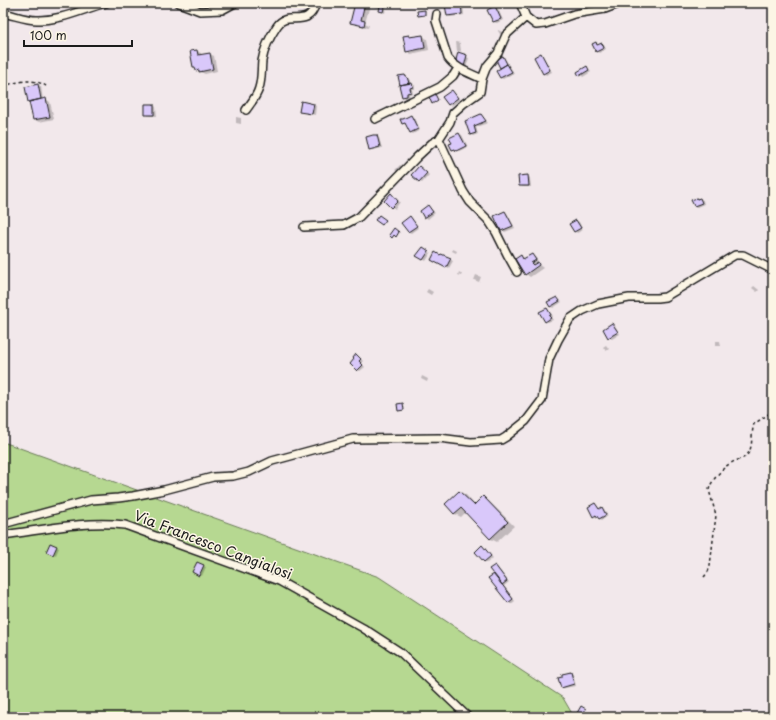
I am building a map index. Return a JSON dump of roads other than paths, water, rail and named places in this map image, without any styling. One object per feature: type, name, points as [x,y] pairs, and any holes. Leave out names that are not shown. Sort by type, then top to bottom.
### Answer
[{"type":"street","points":[[3,13],[36,20],[53,19],[106,3]]},
{"type":"street","points":[[179,3],[200,11],[222,10],[235,3]]},
{"type":"street","points":[[246,110],[259,90],[262,61],[276,26],[285,20],[308,16],[312,13],[316,3]]},
{"type":"street","points":[[520,3],[526,17],[536,26],[574,14],[605,10],[621,3]]},
{"type":"street","points":[[437,14],[436,21],[448,58],[458,68],[482,79]]},
{"type":"street","points":[[304,227],[344,225],[359,217],[417,157],[438,139],[450,122],[453,113],[462,104],[480,92],[482,79],[487,66],[498,53],[506,34],[526,17]]},
{"type":"street","points":[[375,119],[440,87],[453,76],[458,68]]},
{"type":"street","points":[[438,139],[463,191],[470,202],[489,221],[517,272]]},
{"type":"street","points":[[3,524],[91,500],[133,496],[164,490],[213,477],[233,476],[249,472],[272,461],[353,439],[439,438],[471,442],[501,440],[526,421],[542,400],[549,359],[570,319],[582,311],[598,304],[619,299],[664,297],[735,255],[743,255],[773,270]]},
{"type":"street","name":"Via Francesco Cangialosi","points":[[3,534],[90,524],[107,523],[125,525],[279,581],[364,628],[400,652],[468,717]]}]
